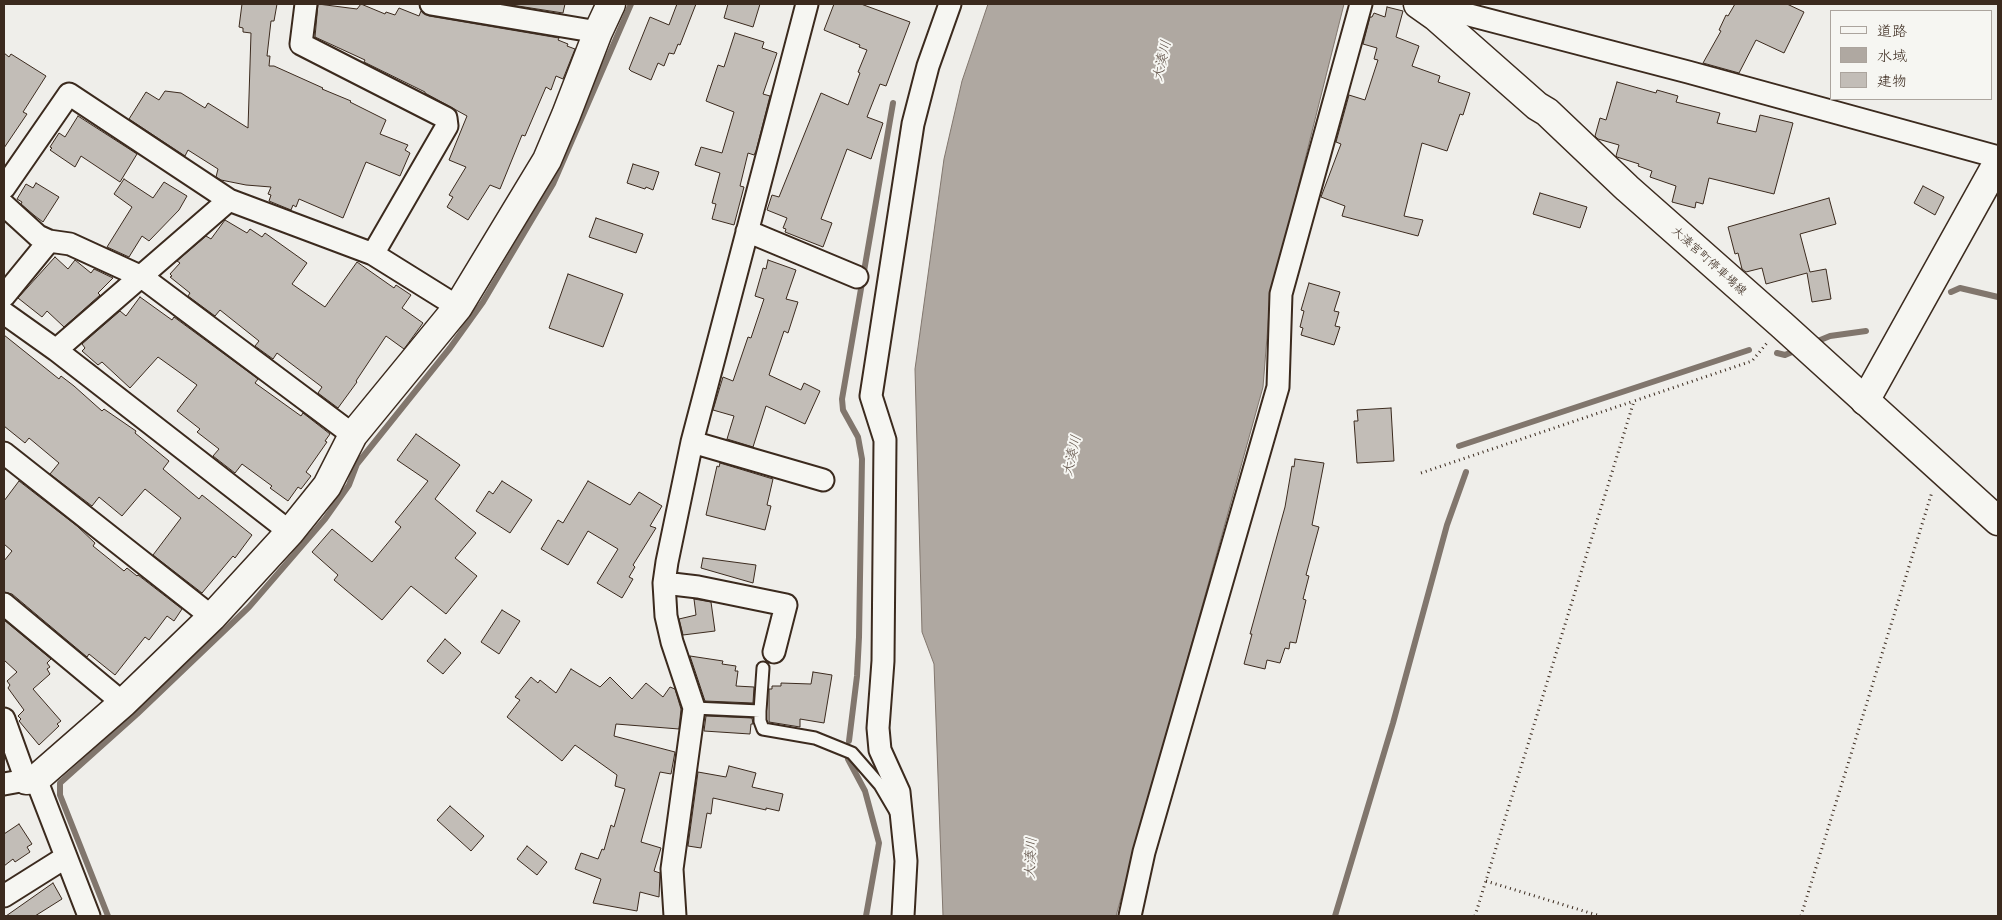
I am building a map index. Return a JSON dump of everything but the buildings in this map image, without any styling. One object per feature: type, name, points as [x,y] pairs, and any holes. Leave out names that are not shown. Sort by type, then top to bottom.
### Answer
[{"type":"street","points":[[306,4],[301,44],[446,118],[447,126],[373,254]]},
{"type":"street","points":[[430,4],[598,32]]},
{"type":"street","points":[[22,781],[122,702],[212,617],[290,532],[327,486],[353,435],[458,307],[547,160],[611,4]]},
{"type":"street","points":[[675,916],[672,869],[694,708],[672,642],[666,616],[664,583],[674,524],[692,442],[807,4]]},
{"type":"street","points":[[903,916],[906,861],[899,792],[880,750],[879,736],[883,661],[885,440],[871,396],[913,124],[928,66],[950,4]]},
{"type":"street","points":[[1130,916],[1144,852],[1278,387],[1281,294],[1360,4]]},
{"type":"street","points":[[1427,10],[1454,10],[1998,157]]},
{"type":"street","name":"大湊宮町停車場線","points":[[1427,10],[1537,106],[1547,112],[1627,188],[1788,330],[1814,356],[1998,521]]},
{"type":"street","points":[[4,188],[69,94],[229,200],[373,254],[458,307]]},
{"type":"street","points":[[1865,401],[1998,162]]},
{"type":"street","points":[[56,350],[229,200]]},
{"type":"street","points":[[4,205],[38,236],[49,241],[70,244],[142,277],[353,435]]},
{"type":"street","points":[[747,231],[857,277]]},
{"type":"street","points":[[4,296],[49,241]]},
{"type":"street","points":[[4,313],[56,350],[290,532]]},
{"type":"street","points":[[692,442],[823,480]]},
{"type":"street","points":[[4,453],[212,617]]},
{"type":"street","points":[[664,583],[698,587],[786,605],[768,660]]},
{"type":"street","points":[[4,604],[122,702]]},
{"type":"street","points":[[4,719],[22,781],[66,857],[89,916]]},
{"type":"street","points":[[4,896],[66,857]]},
{"type":"lane","points":[[768,660],[760,711],[760,721],[763,728],[815,738],[852,753],[880,785],[895,812],[902,820]]},
{"type":"lane","points":[[694,708],[760,711]]},
{"type":"path","points":[[1421,473],[1752,360],[1788,330]]},
{"type":"path","points":[[1475,916],[1634,401]]},
{"type":"path","points":[[1801,916],[1939,468]]},
{"type":"path","points":[[1486,881],[1600,916]]},
{"type":"water","name":"大湊川","points":[[988,4],[1344,4],[1270,299],[1263,387],[1116,916],[943,916],[934,664],[922,632],[915,369],[944,159],[962,81]]},
{"type":"waterway","points":[[108,916],[60,795],[60,783],[137,714],[249,607],[325,519],[349,485],[357,464],[450,348],[483,302],[553,184],[631,4]]},
{"type":"waterway","points":[[849,741],[857,676],[859,637],[862,459],[858,437],[843,410],[842,399],[893,103]]},
{"type":"waterway","points":[[1951,292],[1960,288],[1998,297]]},
{"type":"waterway","points":[[1813,343],[1830,336],[1866,331]]},
{"type":"waterway","points":[[1777,353],[1785,355],[1799,349]]},
{"type":"waterway","points":[[1459,446],[1749,350]]},
{"type":"waterway","points":[[1335,916],[1393,723],[1447,525],[1466,472]]},
{"type":"waterway","points":[[848,759],[865,791],[879,843],[866,916]]}]
